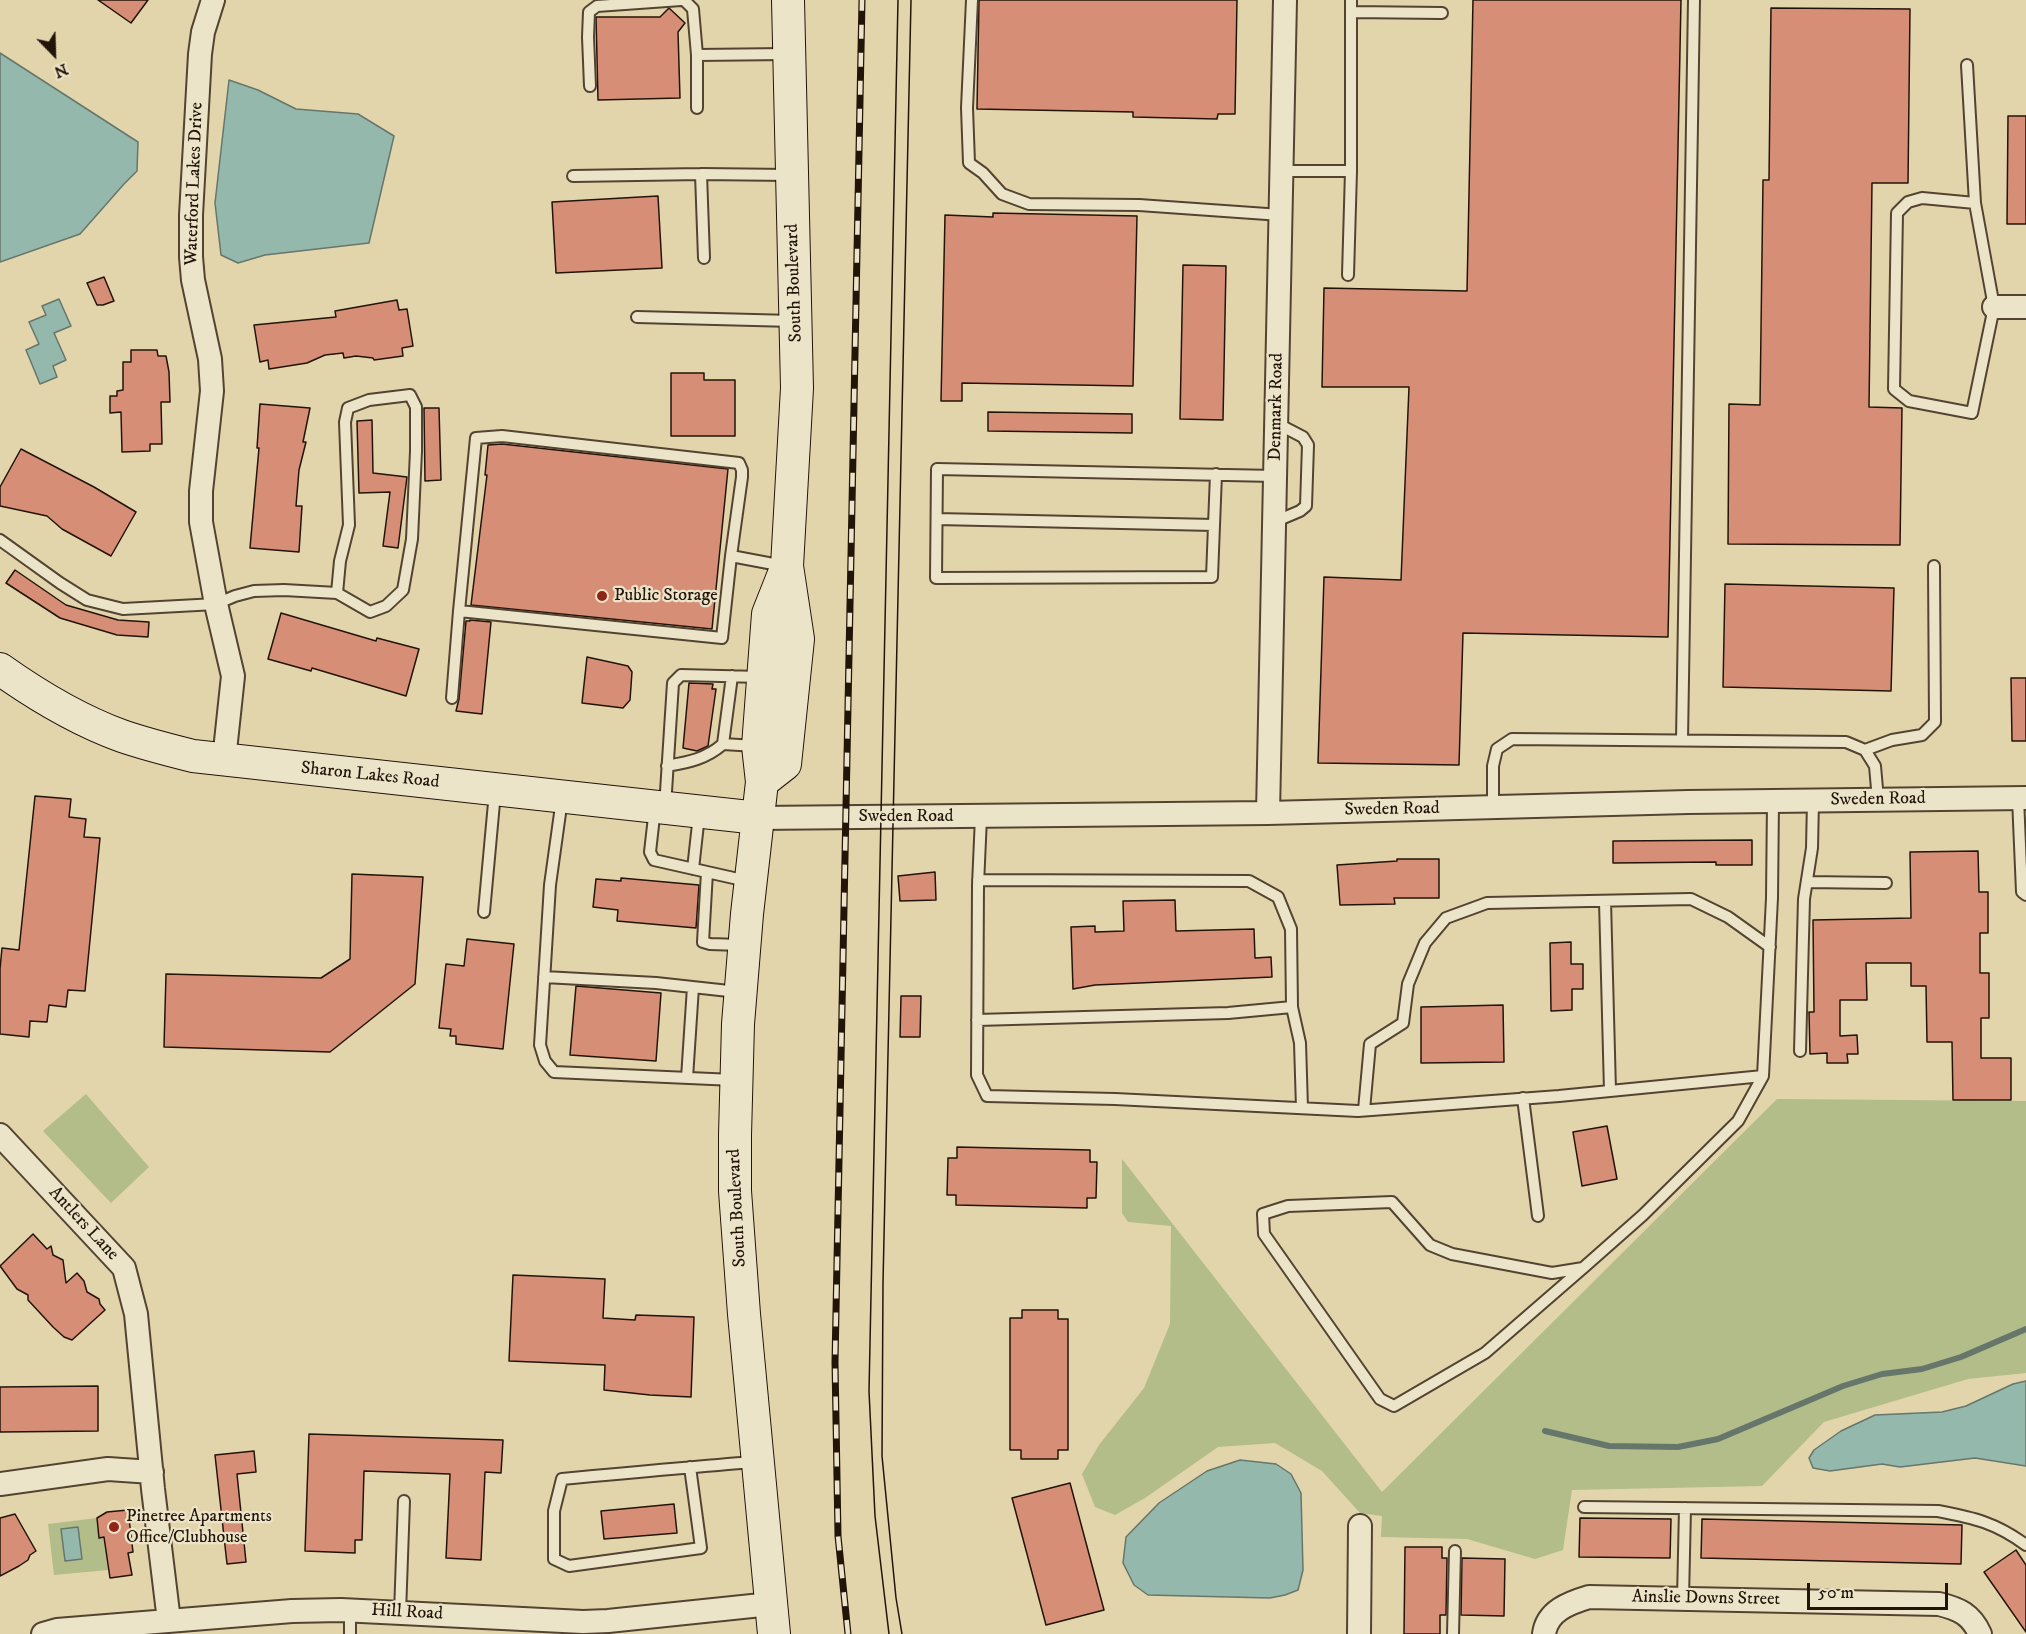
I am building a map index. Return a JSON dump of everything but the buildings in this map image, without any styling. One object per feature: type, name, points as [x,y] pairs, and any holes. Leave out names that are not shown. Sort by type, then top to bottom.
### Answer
[{"type":"main road","name":"South Boulevard","points":[[762,782],[785,764],[798,639],[787,566],[797,388],[788,0]]},
{"type":"main road","name":"South Boulevard","points":[[772,1619],[735,1191],[736,1080],[744,945],[762,782],[758,746],[768,614],[787,566]]},
{"type":"main road","name":"Sharon Lakes Road","points":[[0,669],[71,714],[121,735],[193,756],[758,818]]},
{"type":"street","name":"Waterford Lakes Drive","points":[[213,0],[202,32],[191,215],[193,280],[210,359],[212,392],[201,491],[201,522],[216,604],[233,676],[224,760]]},
{"type":"street","name":"Denmark Road","points":[[1268,813],[1285,0]]},
{"type":"street","points":[[1994,307],[2026,309]]},
{"type":"street","name":"Sweden Road","points":[[758,818],[1268,813],[1773,801],[2022,798]]},
{"type":"street","name":"Antlers Lane","points":[[0,1135],[124,1268],[136,1314],[169,1621]]},
{"type":"street","points":[[0,1484],[108,1469],[152,1472]]},
{"type":"street","points":[[1359,1634],[1360,1526]]},
{"type":"street","name":"Ainslie Downs Street","points":[[1544,1634],[1555,1612],[1570,1602],[1589,1597],[1939,1604],[1960,1609],[1973,1619],[1980,1634]]},
{"type":"street","name":"Hill Road","points":[[43,1634],[57,1630],[292,1611],[400,1613],[556,1627],[608,1621],[772,1619]]},
{"type":"lane","points":[[590,86],[589,12],[597,6],[682,0],[693,9],[697,55],[697,108]]},
{"type":"lane","points":[[972,0],[967,108],[969,163],[1002,194],[1029,204],[1139,205],[1281,214]]},
{"type":"lane","points":[[1348,275],[1351,171],[1351,0]]},
{"type":"lane","points":[[1682,740],[1694,0]]},
{"type":"lane","points":[[1351,12],[1442,13]]},
{"type":"lane","points":[[697,55],[789,54]]},
{"type":"lane","points":[[1968,64],[1975,203],[1994,307],[1972,413],[1909,401],[1894,389],[1897,213],[1908,202],[1922,198],[1975,203]]},
{"type":"lane","points":[[1281,171],[1351,171]]},
{"type":"lane","points":[[573,176],[702,174],[792,176]]},
{"type":"lane","points":[[702,174],[704,258]]},
{"type":"lane","points":[[637,317],[796,321]]},
{"type":"lane","points":[[0,540],[60,584],[87,600],[123,609],[216,604],[254,591],[284,590],[337,593],[370,612],[387,606],[403,591],[412,539],[416,408],[410,395],[369,400],[348,408],[345,422],[349,525],[340,561],[337,593]]},
{"type":"lane","points":[[1274,522],[1306,506],[1308,445],[1303,437],[1276,423]]},
{"type":"lane","points":[[452,698],[459,611],[476,438],[502,436],[739,463],[742,477],[722,638],[459,611]]},
{"type":"lane","points":[[1216,474],[1212,577],[936,578],[937,469],[1216,474],[1275,476]]},
{"type":"lane","points":[[937,519],[1214,525]]},
{"type":"lane","points":[[731,556],[787,566]]},
{"type":"lane","points":[[1865,750],[1892,740],[1922,735],[1935,722],[1934,566]]},
{"type":"lane","points":[[751,882],[654,860],[650,852],[667,766],[673,683],[681,675],[763,677]]},
{"type":"lane","points":[[667,766],[695,761],[712,754],[723,744],[732,676]]},
{"type":"lane","points":[[1493,807],[1493,766],[1497,749],[1512,739],[1846,742],[1865,750],[1875,766],[1878,800]]},
{"type":"lane","points":[[723,744],[758,746]]},
{"type":"lane","points":[[484,912],[496,789]]},
{"type":"lane","points":[[562,796],[550,885],[544,977],[540,1046],[545,1061],[554,1072],[736,1080]]},
{"type":"lane","points":[[2022,798],[2022,892],[2026,895]]},
{"type":"lane","points":[[1583,1268],[1552,1273],[1452,1254],[1430,1245],[1392,1203],[1288,1206],[1263,1214],[1264,1234],[1380,1399],[1394,1406],[1485,1353],[1583,1268],[1643,1215],[1738,1120],[1763,1076],[1770,947],[1773,801]]},
{"type":"lane","points":[[1800,1051],[1804,899],[1812,848],[1813,801]]},
{"type":"lane","points":[[693,869],[699,811]]},
{"type":"lane","points":[[981,816],[978,880],[977,1075],[987,1096],[1364,1110],[1610,1091],[1763,1076]]},
{"type":"lane","points":[[706,872],[703,942],[744,945]]},
{"type":"lane","points":[[978,880],[1249,881],[1278,897],[1291,929],[1292,1007],[1300,1043],[1302,1108]]},
{"type":"lane","points":[[1807,882],[1886,883]]},
{"type":"lane","points":[[1364,1110],[1370,1044],[1403,1023],[1408,984],[1425,943],[1446,918],[1488,903],[1691,899],[1728,917],[1770,947]]},
{"type":"lane","points":[[1605,901],[1610,1091]]},
{"type":"lane","points":[[544,977],[693,987],[741,993]]},
{"type":"lane","points":[[687,1077],[693,987]]},
{"type":"lane","points":[[977,1020],[1228,1013],[1292,1007]]},
{"type":"lane","points":[[1523,1098],[1538,1216]]},
{"type":"lane","points":[[690,1467],[701,1548],[569,1566],[554,1559],[554,1511],[562,1479],[690,1467],[758,1461]]},
{"type":"lane","points":[[400,1613],[404,1501]]},
{"type":"lane","points":[[1584,1507],[1938,1510],[1974,1518],[2006,1530],[2026,1545]]},
{"type":"lane","points":[[1683,1599],[1685,1508]]},
{"type":"lane","points":[[1453,1634],[1455,1551]]},
{"type":"lane","points":[[350,1611],[351,1634]]},
{"type":"green space","points":[[86,1094],[149,1167],[111,1203],[43,1131]]},
{"type":"green space","points":[[1777,1099],[2026,1101],[2026,1373],[1968,1379],[1824,1422],[1762,1486],[1572,1490],[1563,1550],[1535,1559],[1467,1539],[1381,1537],[1382,1516],[1360,1513],[1322,1471],[1275,1443],[1218,1447],[1145,1498],[1115,1515],[1095,1507],[1082,1474],[1099,1445],[1144,1388],[1170,1324],[1171,1226],[1128,1222],[1122,1213],[1122,1159],[1382,1492]]},
{"type":"green space","points":[[97,1518],[99,1537],[105,1537],[108,1570],[54,1575],[48,1524]]},
{"type":"water","points":[[0,53],[138,142],[137,171],[80,234],[0,262]]},
{"type":"water","points":[[229,80],[258,90],[296,109],[358,114],[394,136],[369,243],[265,255],[238,263],[221,255],[215,203]]},
{"type":"water","points":[[59,299],[71,326],[54,333],[66,360],[53,366],[57,377],[40,384],[26,350],[39,344],[29,322],[46,315],[42,306]]},
{"type":"water","points":[[2026,1381],[2026,1466],[1975,1458],[1900,1467],[1882,1464],[1830,1471],[1813,1468],[1809,1458],[1814,1450],[1841,1431],[1875,1415],[1942,1412],[1966,1406],[2013,1384]]},
{"type":"water","points":[[1240,1460],[1276,1464],[1291,1474],[1301,1493],[1303,1570],[1298,1590],[1270,1598],[1148,1595],[1134,1585],[1123,1563],[1126,1537],[1159,1503],[1207,1471]]},
{"type":"water","points":[[78,1527],[82,1559],[65,1561],[61,1529]]},
{"type":"waterway","points":[[1545,1431],[1609,1446],[1678,1447],[1718,1439],[1843,1386],[1882,1374],[1922,1369],[1961,1357],[2026,1329]]},
{"type":"tram line","points":[[889,1634],[875,1516],[869,1391],[898,0]]},
{"type":"tram line","points":[[902,1634],[896,1598],[882,1456],[883,1283],[911,0]]},
{"type":"railway","points":[[848,1634],[838,1536],[835,1362],[862,0]]},
{"type":"place","name":"Public Storage","points":[[602,596]]},
{"type":"place","name":"Pinetree Apartments Office/Clubhouse","points":[[114,1527]]}]
